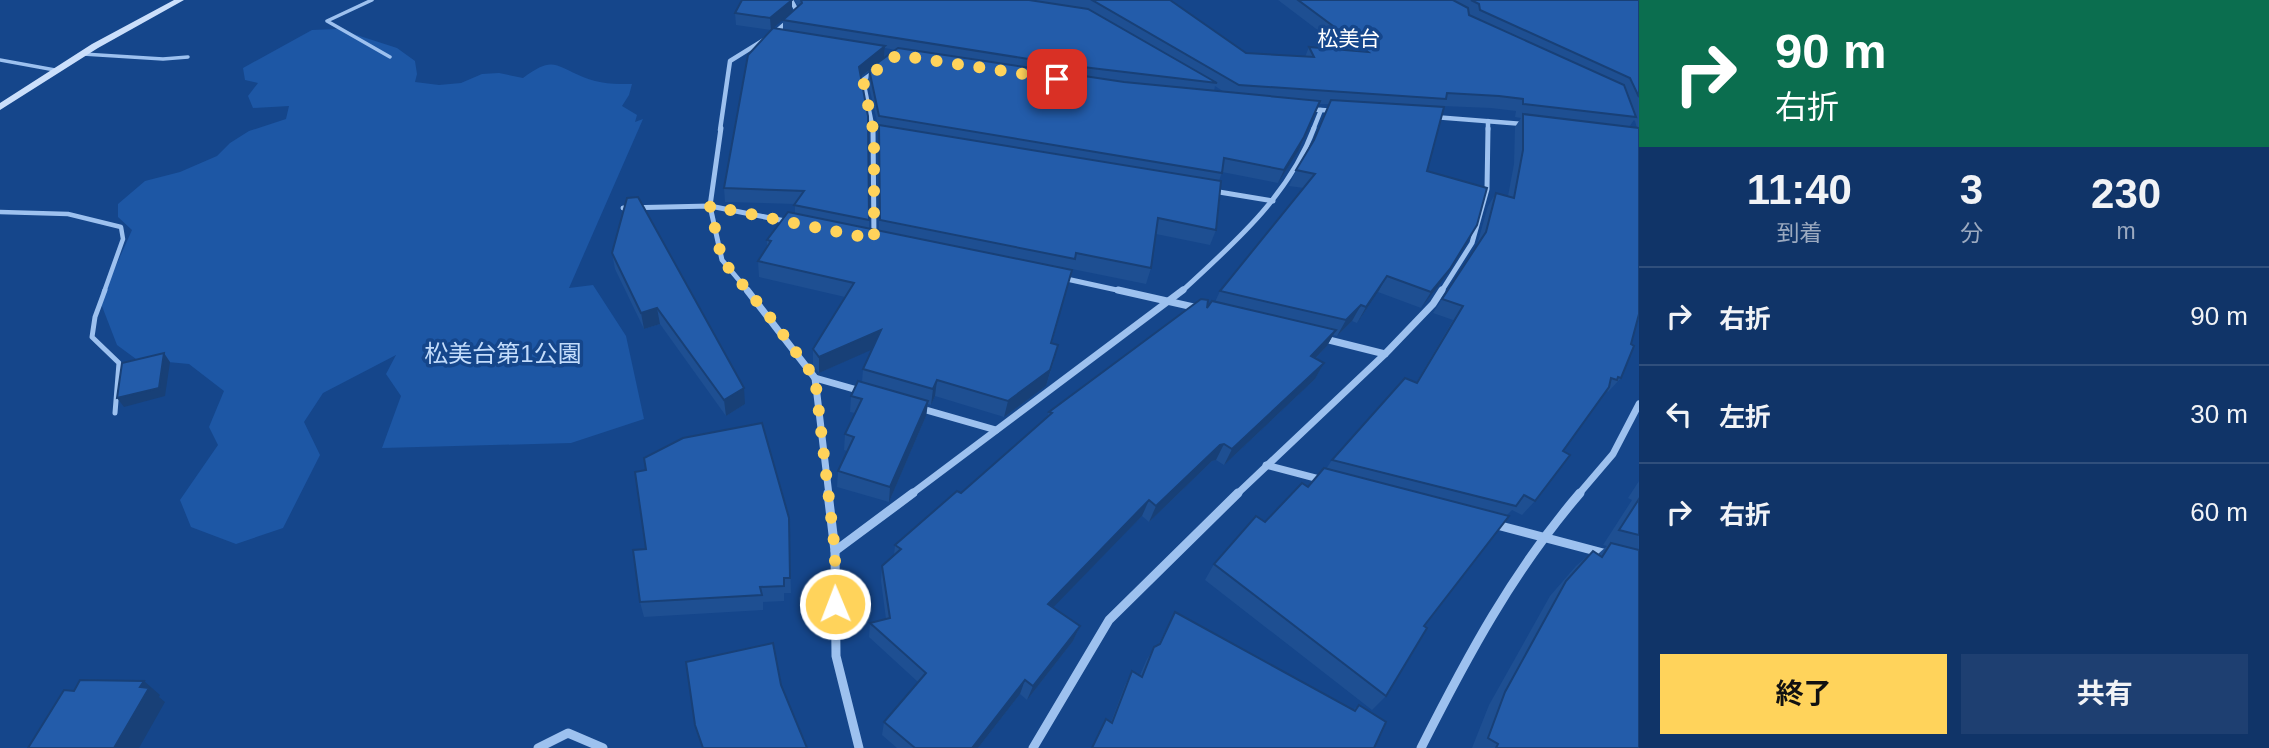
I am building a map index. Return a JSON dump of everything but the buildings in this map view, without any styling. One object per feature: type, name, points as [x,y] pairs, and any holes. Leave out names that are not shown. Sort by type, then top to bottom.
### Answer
[{"type":"street","points":[[0,107],[82,53],[180,0]]},
{"type":"street","points":[[791,0],[798,13],[772,35],[730,61],[710,206],[722,260],[774,322],[815,378],[835,551],[836,656],[859,748]]},
{"type":"street","points":[[772,35],[784,37]]},
{"type":"street","points":[[874,239],[874,134],[863,80],[880,67]]},
{"type":"street","points":[[1297,108],[1349,112]]},
{"type":"street","points":[[835,551],[1171,301],[1273,201],[1303,158],[1321,110]]},
{"type":"street","points":[[1433,117],[1528,125]]},
{"type":"street","points":[[1033,748],[1109,620],[1266,465],[1385,354],[1433,304],[1472,243],[1487,189],[1488,121]]},
{"type":"street","points":[[874,134],[887,136]]},
{"type":"street","points":[[1204,189],[1273,201]]},
{"type":"street","points":[[623,208],[710,206],[792,223]]},
{"type":"street","points":[[860,236],[887,242]]},
{"type":"street","points":[[1049,275],[1211,311]]},
{"type":"street","points":[[1318,338],[1385,354]]},
{"type":"street","points":[[815,378],[866,393]]},
{"type":"street","points":[[905,404],[996,430]]},
{"type":"street","points":[[1421,748],[1470,650],[1542,537],[1613,454],[1639,404]]},
{"type":"street","points":[[1266,465],[1331,482]]},
{"type":"street","points":[[1489,523],[1615,556]]},
{"type":"street","points":[[538,748],[568,733],[603,748]]},
{"type":"lane","points":[[372,0],[327,21],[390,57]]},
{"type":"lane","points":[[82,53],[188,57]]},
{"type":"lane","points":[[0,60],[55,70]]},
{"type":"lane","points":[[0,212],[68,214],[121,227],[123,239],[95,317],[92,337],[119,363],[116,413]]},
{"type":"green space","name":"松美台第1公園","points":[[338,29],[397,48],[415,61],[415,82],[439,85],[461,83],[482,74],[499,73],[523,78],[541,67],[553,65],[595,81],[632,84],[622,106],[637,115],[635,122],[643,119],[569,288],[593,285],[626,336],[644,419],[571,443],[382,448],[401,396],[386,374],[396,355],[323,393],[304,422],[320,455],[283,528],[236,544],[191,527],[180,500],[218,445],[209,427],[224,391],[189,364],[136,359],[117,345],[100,301],[132,230],[118,217],[118,204],[145,181],[180,172],[217,156],[230,143],[249,131],[286,119],[289,106],[253,108],[248,96],[258,83],[245,80],[243,68],[312,30]]},
{"type":"district","name":"松美台","points":[[1349,38]]},
{"type":"route","points":[[835,604],[835,551],[815,378],[774,322],[722,260],[710,206],[874,239],[874,134],[863,80],[897,55],[1057,79]]}]
